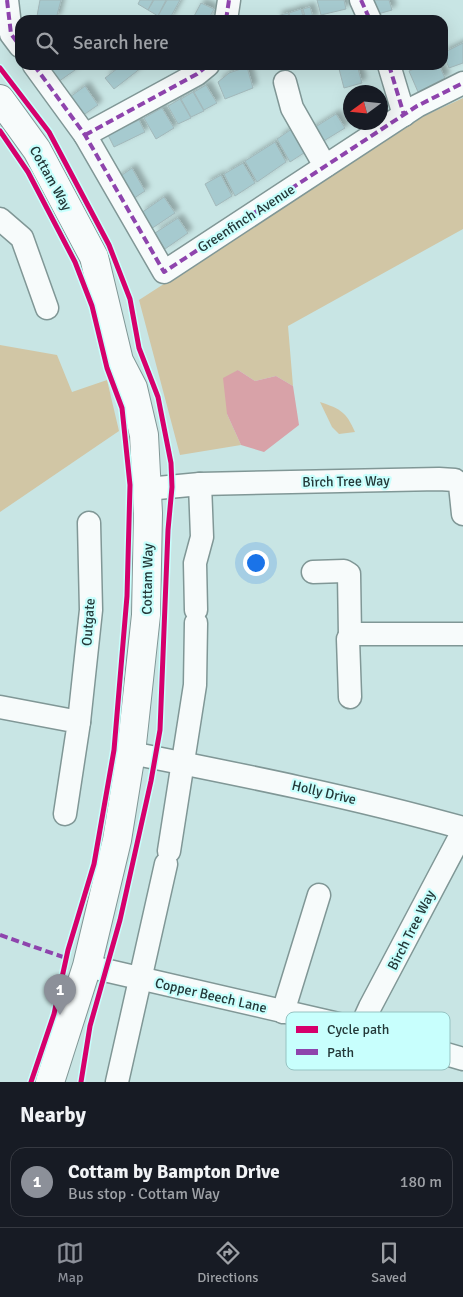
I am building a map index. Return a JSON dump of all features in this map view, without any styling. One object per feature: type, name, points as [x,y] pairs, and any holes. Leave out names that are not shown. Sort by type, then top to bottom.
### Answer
[{"type":"main road","name":"Cottam Way","points":[[0,100],[37,150],[94,257],[119,361],[133,388],[144,435],[147,489],[146,615],[131,753],[117,840],[87,966],[50,1082]]},
{"type":"street","points":[[7,0],[11,34],[15,39]]},
{"type":"street","points":[[227,15],[229,0]]},
{"type":"street","points":[[361,0],[368,15]]},
{"type":"street","name":"Greenfinch Avenue","points":[[38,70],[85,135],[164,272],[404,115],[463,83]]},
{"type":"street","points":[[85,135],[202,70]]},
{"type":"street","points":[[390,70],[404,115]]},
{"type":"street","points":[[285,82],[292,108],[325,166]]},
{"type":"street","points":[[0,219],[22,238],[47,308]]},
{"type":"street","name":"Birch Tree Way","points":[[147,489],[200,484],[455,480],[460,485],[463,514]]},
{"type":"street","points":[[184,763],[195,685],[195,563],[202,537],[200,484]]},
{"type":"street","name":"Outgate","points":[[64,814],[79,722],[91,610],[89,523]]},
{"type":"street","points":[[313,572],[344,571],[349,574],[350,636],[348,639],[350,697]]},
{"type":"street","points":[[350,636],[463,634]]},
{"type":"street","points":[[0,708],[79,722]]},
{"type":"street","name":"Holly Drive","points":[[131,753],[321,791],[463,829]]},
{"type":"street","name":"Copper Beech Lane","points":[[117,1082],[167,858],[184,763]]},
{"type":"street","name":"Birch Tree Way","points":[[368,1012],[463,829]]},
{"type":"street","name":"Copper Beech Lane","points":[[283,1012],[319,895]]},
{"type":"street","name":"Copper Beech Lane","points":[[87,966],[286,1013]]},
{"type":"street","name":"Copper Beech Lane","points":[[450,1055],[463,1059]]},
{"type":"shaded area","points":[[463,98],[463,229],[288,326],[293,386],[276,376],[255,381],[238,370],[227,414],[241,445],[180,455],[139,300],[424,116]]},
{"type":"shaded area","points":[[0,345],[57,355],[72,392],[107,380],[119,431],[0,512]]},
{"type":"shaded area","points":[[238,370],[255,381],[276,376],[293,386],[299,425],[264,452],[241,445],[227,414],[223,378]]},
{"type":"shaded area","points":[[320,402],[342,412],[349,420],[355,432],[339,434],[332,427]]},
{"type":"building","points":[[40,0],[61,0],[57,15],[37,15]]},
{"type":"building","points":[[140,0],[153,0],[148,10],[138,4]]},
{"type":"building","points":[[154,0],[166,0],[158,15],[148,10]]},
{"type":"building","points":[[167,0],[180,0],[172,15],[159,15]]},
{"type":"building","points":[[317,0],[344,0],[346,9],[321,15]]},
{"type":"building","points":[[374,0],[389,0],[392,10],[378,14]]},
{"type":"building","points":[[201,3],[214,9],[211,15],[195,15]]},
{"type":"building","points":[[310,7],[312,15],[305,15],[303,9]]},
{"type":"building","points":[[301,9],[303,15],[290,15],[289,13]]},
{"type":"building","points":[[463,43],[463,63],[449,68],[448,50]]},
{"type":"building","points":[[45,70],[75,70],[55,84]]},
{"type":"building","points":[[115,70],[138,70],[114,89],[105,78]]},
{"type":"building","points":[[238,70],[248,70],[253,88],[225,99],[218,82],[229,73]]},
{"type":"building","points":[[339,70],[358,70],[362,83],[343,85]]},
{"type":"building","points":[[441,70],[445,78],[418,92],[409,71]]},
{"type":"building","points":[[206,85],[217,103],[204,110],[194,92]]},
{"type":"building","points":[[85,86],[98,105],[79,118],[66,100]]},
{"type":"building","points":[[193,92],[204,111],[191,117],[181,99]]},
{"type":"building","points":[[180,99],[191,118],[178,124],[168,106]]},
{"type":"building","points":[[162,108],[174,128],[156,139],[144,118]]},
{"type":"building","points":[[336,114],[343,125],[343,129],[317,145],[309,131]]},
{"type":"building","points":[[139,120],[145,132],[114,147],[108,135]]},
{"type":"building","points":[[296,126],[310,149],[290,162],[277,139]]},
{"type":"building","points":[[275,142],[286,162],[257,182],[245,161]]},
{"type":"building","points":[[243,163],[255,183],[235,196],[224,174]]},
{"type":"building","points":[[132,168],[145,191],[128,202],[115,180]]},
{"type":"building","points":[[221,175],[232,196],[216,206],[205,184]]},
{"type":"building","points":[[164,197],[175,213],[151,229],[141,213]]},
{"type":"building","points":[[178,218],[188,233],[165,249],[155,233]]},
{"type":"marked path","points":[[7,0],[11,34],[15,39]]},
{"type":"marked path","points":[[227,15],[229,0]]},
{"type":"marked path","points":[[361,0],[368,15]]},
{"type":"marked path","points":[[38,70],[85,135],[164,272],[417,106],[463,83]]},
{"type":"marked path","points":[[85,135],[202,70]]},
{"type":"marked path","points":[[390,70],[404,115]]},
{"type":"marked path","points":[[0,935],[66,958]]},
{"type":"cycle path","points":[[0,68],[49,132],[109,245],[130,299],[139,348],[158,397],[171,463],[172,487],[168,530],[160,730],[151,781],[120,920],[90,1026],[81,1082]]},
{"type":"cycle path","points":[[0,131],[28,172],[75,262],[92,306],[107,368],[122,408],[130,485],[127,596],[114,750],[94,864],[68,950],[54,1014],[31,1082]]},
{"type":"place","name":"Cottam by Bampton Drive","points":[[60,1015]]}]
